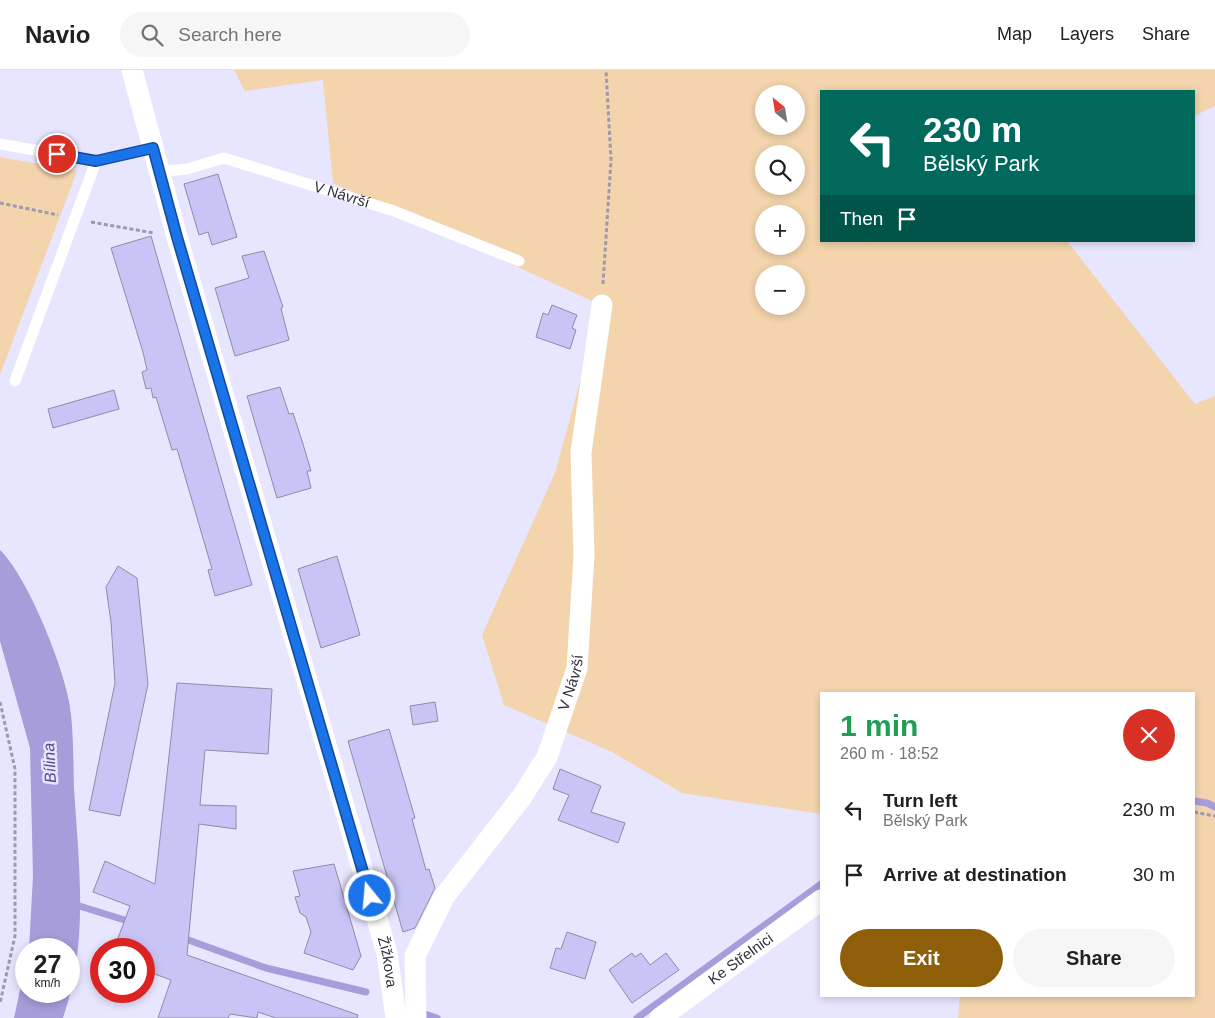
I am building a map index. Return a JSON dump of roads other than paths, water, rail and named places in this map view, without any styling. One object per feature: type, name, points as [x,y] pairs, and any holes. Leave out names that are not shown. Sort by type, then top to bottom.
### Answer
[{"type":"street","name":"Žižkova","points":[[132,70],[177,237],[387,953],[396,1018]]},
{"type":"street","name":"V Návrší","points":[[416,1018],[415,956],[444,897],[521,798],[548,757],[577,668],[584,555],[581,452],[602,305]]},
{"type":"street","name":"Ke Střelnici","points":[[660,1018],[820,901]]},
{"type":"lane","points":[[0,144],[96,161],[153,148]]},
{"type":"lane","name":"V Návrší","points":[[160,172],[187,169],[224,158],[394,211],[519,261]]},
{"type":"lane","points":[[15,380],[96,161]]},
{"type":"water","name":"Bílina","points":[[0,550],[10,562],[32,599],[59,665],[69,701],[73,733],[74,788],[80,875],[78,938],[30,938],[33,876],[30,748],[0,641]]},
{"type":"water","points":[[17,1003],[67,1003],[63,1018],[14,1018]]},
{"type":"waterway","points":[[1195,801],[1207,803],[1215,807]]},
{"type":"waterway","points":[[637,1018],[820,885]]},
{"type":"waterway","points":[[73,904],[134,923]]},
{"type":"waterway","points":[[180,937],[266,968],[366,992]]},
{"type":"waterway","points":[[422,1013],[437,1018]]}]
